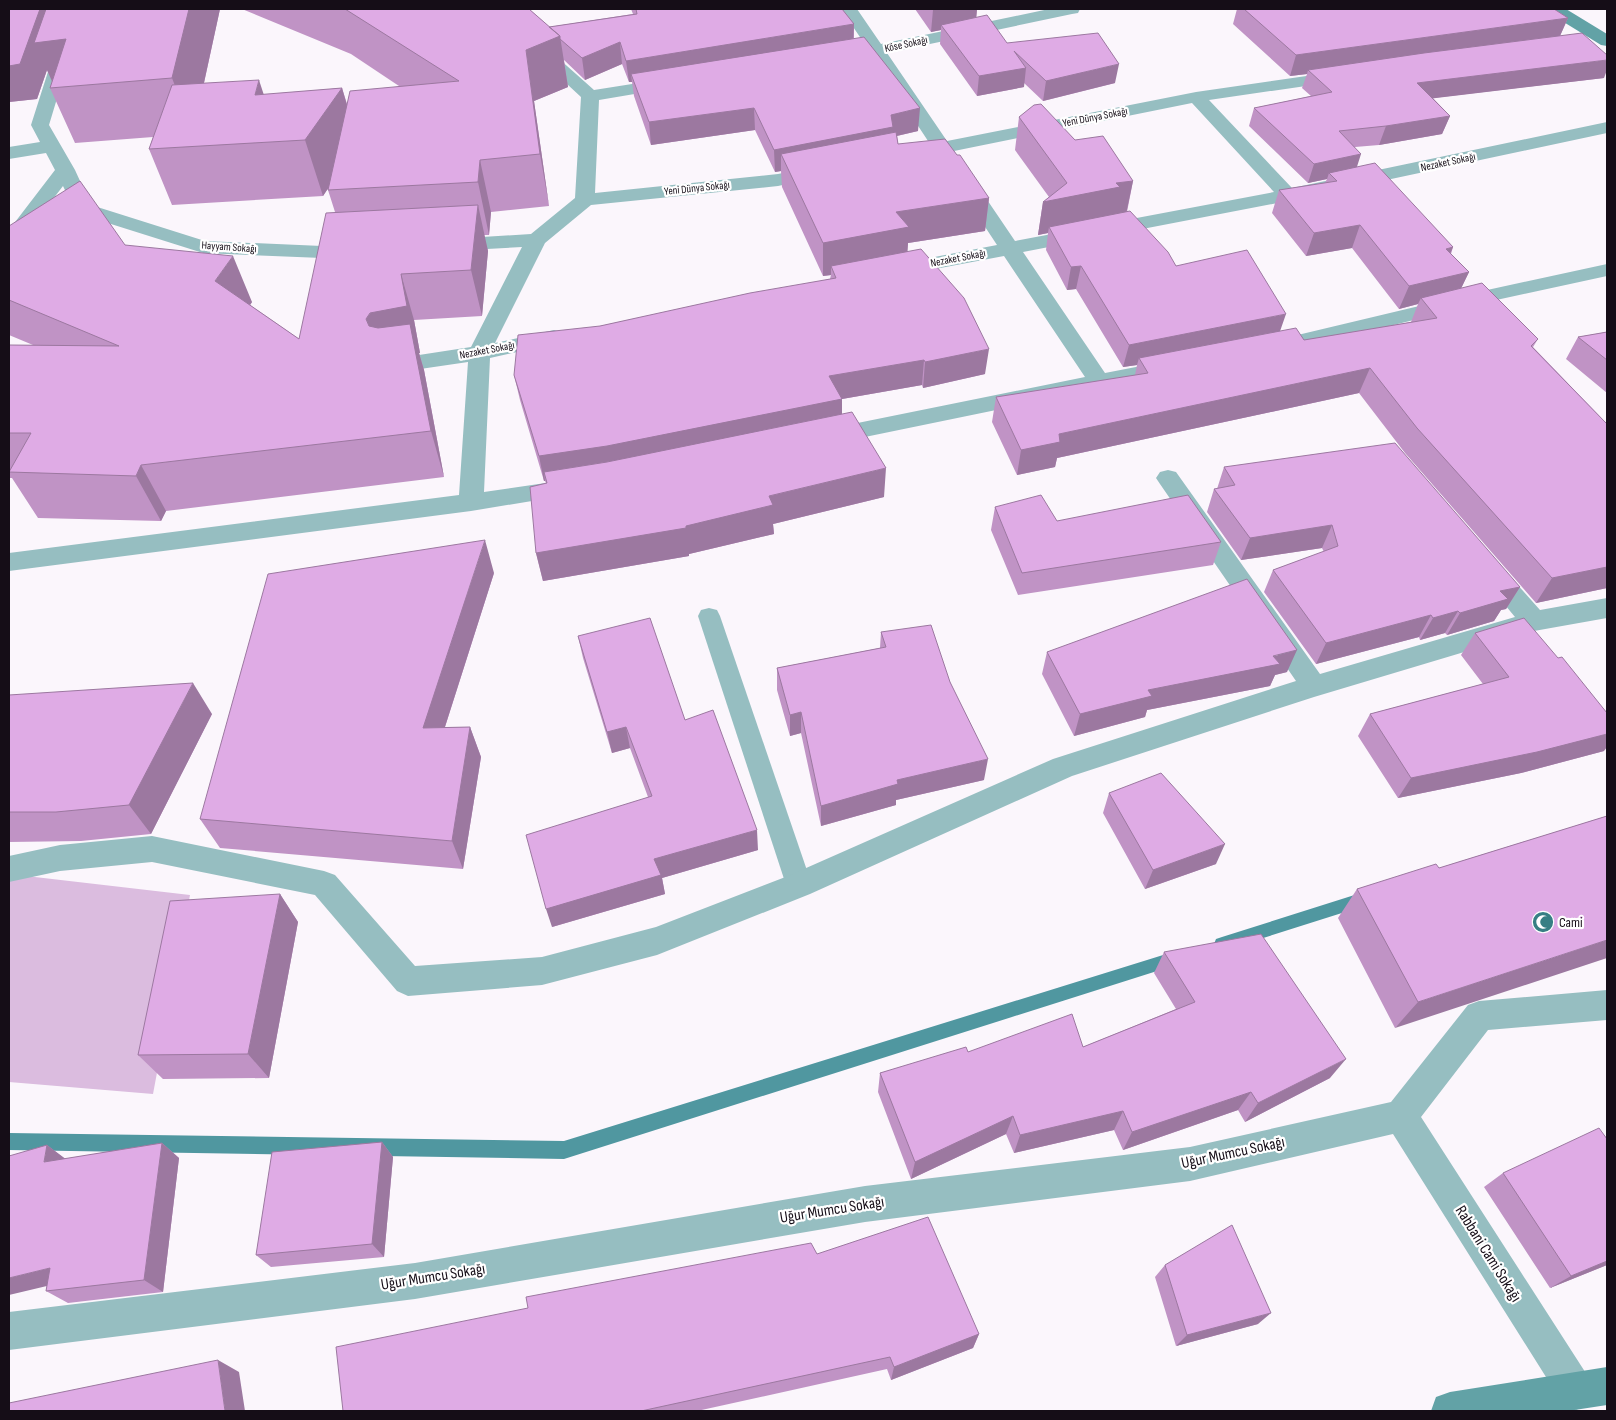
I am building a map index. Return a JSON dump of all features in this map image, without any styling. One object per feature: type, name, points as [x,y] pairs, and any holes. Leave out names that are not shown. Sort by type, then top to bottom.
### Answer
[{"type":"street","name":"Hayyam Sokağı","points":[[76,9],[40,125],[65,170],[83,209],[202,246],[322,252],[370,250]]},
{"type":"street","points":[[471,502],[479,353],[536,240],[585,200],[590,96],[496,9]]},
{"type":"street","points":[[849,9],[1100,381]]},
{"type":"street","name":"Köse Sokağı","points":[[826,58],[875,50],[1072,9]]},
{"type":"street","points":[[1555,9],[1606,40]]},
{"type":"street","points":[[1577,43],[1606,40]]},
{"type":"street","name":"Yeni Dünya Sokağı","points":[[893,157],[1196,96],[1360,74]]},
{"type":"street","points":[[590,96],[688,80]]},
{"type":"street","points":[[1196,96],[1288,195]]},
{"type":"street","name":"Nezaket Sokağı","points":[[884,273],[1288,195],[1607,128]]},
{"type":"street","points":[[9,153],[52,146]]},
{"type":"street","name":"Yeni Dünya Sokağı","points":[[585,200],[778,180],[836,168]]},
{"type":"street","points":[[9,243],[65,170]]},
{"type":"street","points":[[428,246],[536,240]]},
{"type":"street","points":[[1262,350],[1478,298],[1607,270]]},
{"type":"street","name":"Nezaket Sokağı","points":[[393,366],[479,353],[573,333]]},
{"type":"street","points":[[806,441],[1195,362]]},
{"type":"street","points":[[1168,478],[1314,686]]},
{"type":"street","points":[[9,562],[471,502],[583,485]]},
{"type":"street","points":[[1476,554],[1534,622]]},
{"type":"street","points":[[9,869],[60,858],[152,850],[324,884],[408,981],[542,971],[657,941],[799,885],[1063,767],[1314,686],[1534,622],[1607,608]]},
{"type":"street","points":[[1401,1116],[1480,1016],[1607,1005]]},
{"type":"street","name":"Uğur Mumcu Sokağı","points":[[9,1331],[415,1281],[865,1204],[1190,1164],[1401,1116]]},
{"type":"street","name":"Rabbani Cami Sokağı","points":[[1401,1116],[1591,1389]]},
{"type":"street","points":[[1450,1411],[1591,1389]]},
{"type":"lane","points":[[709,616],[799,885]]},
{"type":"shaded area","points":[[9,874],[190,895],[153,1094],[9,1082]]},
{"type":"building","points":[[9,9],[40,9],[20,64],[9,66]]},
{"type":"building","points":[[46,9],[189,9],[172,78],[50,88],[66,39],[34,43]]},
{"type":"building","points":[[345,9],[529,9],[560,36],[526,50],[540,154],[480,160],[478,182],[328,190],[350,91],[459,81]]},
{"type":"building","points":[[636,9],[842,9],[854,24],[626,61],[620,42],[582,58],[549,27],[637,14]]},
{"type":"building","points":[[1244,9],[1554,9],[1568,18],[1296,55]]},
{"type":"building","points":[[987,15],[1007,43],[1098,33],[1119,64],[1046,81],[1014,51],[1026,68],[979,76],[941,25]]},
{"type":"building","points":[[1582,33],[1607,55],[1607,60],[1417,83],[1450,116],[1339,131],[1361,154],[1314,164],[1254,108],[1332,92],[1308,70]]},
{"type":"building","points":[[864,37],[920,108],[891,115],[893,127],[774,150],[754,108],[649,122],[631,74]]},
{"type":"building","points":[[259,80],[255,95],[342,88],[305,140],[149,149],[172,85]]},
{"type":"building","points":[[1041,104],[1075,140],[1103,136],[1133,181],[1116,183],[1120,187],[1043,202],[1067,183],[1019,117],[1034,105]]},
{"type":"building","points":[[896,132],[898,144],[945,139],[957,155],[960,155],[989,198],[896,212],[909,227],[823,243],[781,154]]},
{"type":"building","points":[[1375,163],[1453,247],[1446,249],[1469,272],[1409,286],[1360,225],[1314,233],[1279,190],[1337,181],[1329,173]]},
{"type":"building","points":[[80,181],[125,245],[233,256],[215,281],[299,339],[326,213],[478,205],[471,270],[401,274],[407,306],[370,313],[366,319],[369,326],[378,328],[410,324],[431,431],[141,465],[136,476],[9,472],[31,433],[9,433],[9,345],[119,346],[9,300],[9,226]]},
{"type":"building","points":[[1130,211],[1168,252],[1176,266],[1247,250],[1286,314],[1129,345],[1081,266],[1071,267],[1049,227]]},
{"type":"building","points":[[921,249],[964,298],[989,349],[925,362],[924,360],[829,376],[842,399],[607,446],[539,456],[514,375],[518,335],[600,326],[750,293],[836,278],[831,266]]},
{"type":"building","points":[[1482,283],[1538,339],[1531,346],[1607,424],[1607,567],[1552,578],[1417,428],[1370,368],[1059,434],[1060,442],[1021,450],[996,397],[1148,373],[1139,358],[1296,328],[1304,340],[1437,318],[1421,298]]},
{"type":"building","points":[[1607,332],[1607,360],[1578,337]]},
{"type":"building","points":[[852,412],[886,468],[769,496],[773,505],[686,526],[686,528],[536,553],[530,487],[547,483],[544,472],[607,462]]},
{"type":"building","points":[[1395,443],[1520,587],[1500,591],[1508,599],[1460,613],[1458,611],[1433,618],[1431,615],[1326,643],[1273,570],[1338,546],[1332,525],[1250,538],[1214,489],[1235,485],[1224,467]]},
{"type":"building","points":[[1041,495],[1057,521],[1188,495],[1221,542],[1022,573],[995,507]]},
{"type":"building","points":[[485,540],[423,728],[470,727],[452,841],[200,819],[268,574]]},
{"type":"building","points":[[1247,579],[1297,650],[1273,656],[1280,664],[1148,690],[1152,696],[1080,714],[1047,652]]},
{"type":"building","points":[[650,618],[685,720],[713,710],[757,830],[654,859],[661,875],[546,909],[526,835],[652,796],[626,727],[607,732],[578,636]]},
{"type":"building","points":[[1524,618],[1558,658],[1562,657],[1607,713],[1607,734],[1537,752],[1411,778],[1370,714],[1509,677],[1475,633]]},
{"type":"building","points":[[931,625],[950,682],[988,759],[897,780],[898,784],[821,806],[801,712],[790,715],[777,668],[886,647],[881,632]]},
{"type":"building","points":[[193,683],[129,805],[56,812],[9,812],[9,695]]},
{"type":"building","points":[[1161,773],[1225,844],[1153,870],[1109,793]]},
{"type":"building","points":[[1607,816],[1607,940],[1418,1002],[1357,889],[1436,864],[1439,868]]},
{"type":"building","points":[[280,894],[248,1054],[138,1055],[170,901]]},
{"type":"building","points":[[1261,934],[1346,1059],[1258,1103],[1251,1092],[1132,1132],[1123,1111],[1020,1135],[1013,1116],[915,1162],[880,1073],[966,1047],[968,1052],[1072,1014],[1083,1047],[1195,1002],[1164,952]]},
{"type":"building","points":[[1599,1128],[1607,1139],[1607,1261],[1571,1276],[1503,1173]]},
{"type":"building","points":[[382,1142],[372,1244],[256,1255],[272,1152]]},
{"type":"building","points":[[162,1143],[144,1280],[46,1291],[50,1268],[9,1278],[9,1156],[47,1145],[44,1162]]},
{"type":"building","points":[[928,1217],[979,1334],[894,1367],[890,1357],[641,1411],[343,1411],[336,1347],[528,1308],[526,1297],[811,1243],[817,1254]]},
{"type":"building","points":[[1232,1225],[1271,1313],[1187,1335],[1165,1265]]},
{"type":"building","points":[[218,1360],[225,1411],[9,1411],[9,1403]]},
{"type":"waterway","points":[[1222,944],[1364,899]]},
{"type":"waterway","points":[[9,1142],[564,1150],[1176,958]]},
{"type":"place","name":"Cami","points":[[1543,922]]}]
